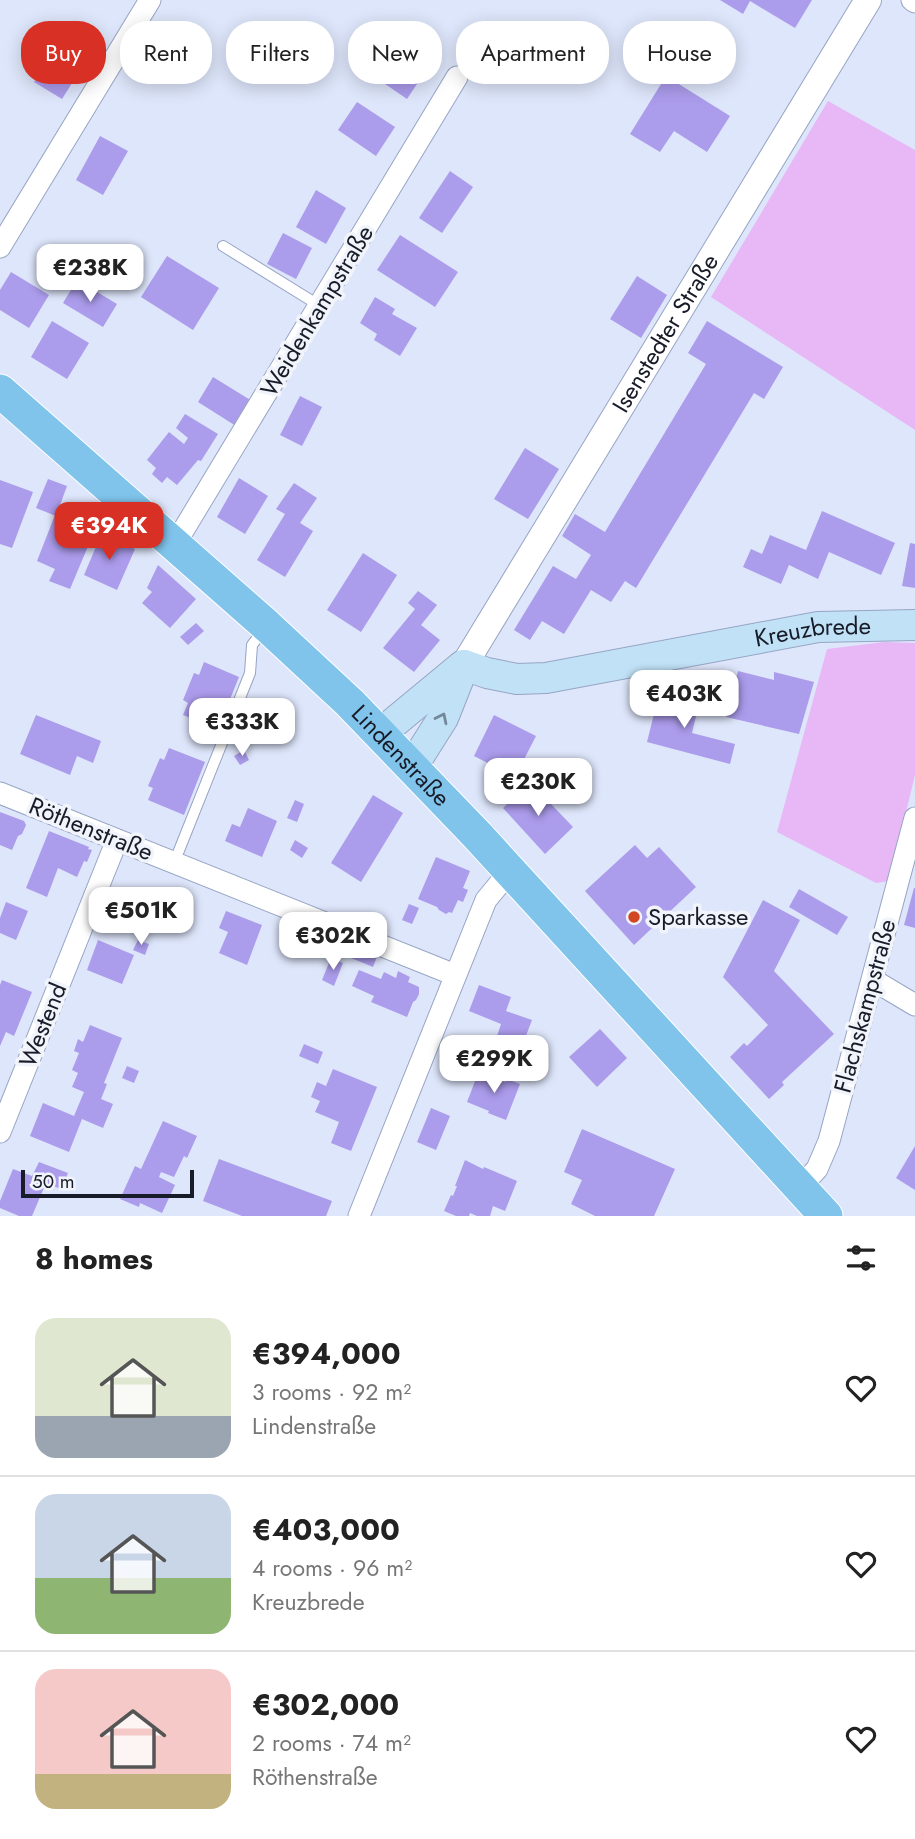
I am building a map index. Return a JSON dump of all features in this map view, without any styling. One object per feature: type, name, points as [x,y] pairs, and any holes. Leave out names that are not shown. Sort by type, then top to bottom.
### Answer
[{"type":"main road","name":"Lindenstraße","points":[[0,391],[267,626],[350,703],[509,871],[826,1216]]},
{"type":"main road","name":"Kreuzbrede","points":[[464,665],[517,679],[546,678],[818,627],[915,625]]},
{"type":"main road","name":"Isenstedter Straße","points":[[380,734],[464,665]]},
{"type":"main road","name":"Isenstedter Straße","points":[[412,767],[443,718],[464,665]]},
{"type":"street","points":[[0,247],[150,0]]},
{"type":"street","name":"Isenstedter Straße","points":[[464,665],[868,0]]},
{"type":"street","name":"Weidenkampstraße","points":[[175,544],[456,79]]},
{"type":"street","name":"Röthenstraße","points":[[0,793],[455,975]]},
{"type":"street","name":"Flachskampstraße","points":[[800,1187],[817,1169],[829,1141],[915,818]]},
{"type":"street","name":"Westend","points":[[0,1132],[117,840]]},
{"type":"street","points":[[359,1216],[486,900],[509,871]]},
{"type":"street","points":[[873,980],[915,1005]]},
{"type":"lane","points":[[223,246],[320,306]]},
{"type":"lane","points":[[174,863],[250,673],[251,646],[267,626]]},
{"type":"shaded area","points":[[828,101],[915,150],[915,430],[711,297]]},
{"type":"shaded area","points":[[884,642],[915,643],[915,775],[889,881],[876,883],[777,832],[827,649]]},
{"type":"building","points":[[720,0],[812,0],[795,28],[750,1],[743,14]]},
{"type":"building","points":[[37,84],[71,84],[62,99]]},
{"type":"building","points":[[385,84],[417,84],[407,99]]},
{"type":"building","points":[[661,84],[679,84],[730,116],[707,152],[674,131],[660,152],[630,134]]},
{"type":"building","points":[[357,102],[395,127],[376,156],[338,130]]},
{"type":"building","points":[[100,136],[128,151],[103,195],[76,180]]},
{"type":"building","points":[[450,171],[473,187],[442,233],[419,218]]},
{"type":"building","points":[[316,190],[346,208],[326,244],[296,227]]},
{"type":"building","points":[[283,233],[312,248],[296,279],[267,264]]},
{"type":"building","points":[[400,235],[458,272],[435,307],[377,270]]},
{"type":"building","points":[[167,256],[219,288],[193,330],[141,297]]},
{"type":"building","points":[[11,272],[49,295],[29,328],[0,310],[0,290]]},
{"type":"building","points":[[637,276],[667,295],[641,338],[610,319]]},
{"type":"building","points":[[77,280],[117,304],[103,327],[63,303]]},
{"type":"building","points":[[375,297],[395,309],[392,314],[417,328],[400,356],[374,340],[377,334],[360,323]]},
{"type":"building","points":[[52,321],[89,343],[67,379],[31,357]]},
{"type":"building","points":[[707,321],[783,367],[764,399],[754,393],[636,588],[625,581],[611,602],[591,590],[564,634],[542,621],[530,640],[514,630],[553,566],[576,579],[591,555],[562,536],[575,514],[605,532],[706,364],[688,353]]},
{"type":"building","points":[[213,377],[252,401],[236,426],[198,402]]},
{"type":"building","points":[[300,396],[322,407],[302,446],[280,435]]},
{"type":"building","points":[[185,414],[218,434],[201,461],[198,460],[177,485],[167,477],[162,483],[152,474],[156,468],[147,460],[169,432],[184,444],[188,438],[176,428]]},
{"type":"building","points":[[525,448],[559,469],[528,519],[494,499]]},
{"type":"building","points":[[239,478],[268,496],[245,534],[217,517]]},
{"type":"building","points":[[48,479],[67,486],[56,516],[36,508]]},
{"type":"building","points":[[0,480],[33,492],[12,548],[0,544]]},
{"type":"building","points":[[294,483],[317,498],[300,523],[313,531],[285,577],[257,560],[285,514],[276,509]]},
{"type":"building","points":[[822,511],[895,543],[881,575],[829,552],[818,579],[789,565],[781,584],[743,567],[751,549],[762,554],[770,535],[806,550]]},
{"type":"building","points":[[55,515],[94,532],[70,589],[49,581],[55,569],[37,561]]},
{"type":"building","points":[[101,535],[135,549],[117,590],[84,575]]},
{"type":"building","points":[[910,543],[915,544],[915,588],[902,586]]},
{"type":"building","points":[[363,553],[397,575],[361,632],[327,610]]},
{"type":"building","points":[[158,565],[196,599],[170,628],[142,603],[152,592],[147,588]]},
{"type":"building","points":[[418,591],[437,605],[421,625],[440,640],[414,672],[383,648],[415,609],[408,603]]},
{"type":"building","points":[[196,623],[204,631],[188,645],[180,637]]},
{"type":"building","points":[[204,662],[239,677],[218,729],[183,715],[188,703],[183,700],[194,673],[199,675]]},
{"type":"building","points":[[738,671],[774,680],[774,672],[814,682],[799,734],[726,717]]},
{"type":"building","points":[[654,694],[699,704],[692,733],[735,744],[730,764],[647,742],[655,710],[650,709]]},
{"type":"building","points":[[36,715],[101,741],[93,763],[77,756],[70,775],[20,754]]},
{"type":"building","points":[[494,715],[536,736],[515,777],[474,756]]},
{"type":"building","points":[[169,748],[205,762],[184,815],[148,800],[153,788],[148,786],[160,758],[164,760]]},
{"type":"building","points":[[244,750],[249,760],[240,765],[234,756]]},
{"type":"building","points":[[530,782],[573,827],[545,854],[503,808]]},
{"type":"building","points":[[373,795],[403,813],[361,882],[331,863]]},
{"type":"building","points":[[295,800],[304,804],[297,822],[287,818]]},
{"type":"building","points":[[248,808],[277,821],[262,857],[225,841],[232,824],[240,827]]},
{"type":"building","points":[[0,812],[24,821],[26,825],[12,850],[0,845]]},
{"type":"building","points":[[49,831],[92,850],[77,877],[58,868],[47,897],[26,888]]},
{"type":"building","points":[[295,840],[308,848],[302,858],[290,850]]},
{"type":"building","points":[[635,845],[647,858],[659,847],[696,887],[634,945],[585,891]]},
{"type":"building","points":[[436,857],[470,871],[463,888],[468,890],[463,902],[458,900],[452,913],[446,914],[418,899]]},
{"type":"building","points":[[915,888],[915,928],[904,925]]},
{"type":"building","points":[[799,889],[848,917],[837,935],[789,907]]},
{"type":"building","points":[[763,900],[800,920],[774,971],[834,1034],[782,1082],[784,1085],[769,1099],[730,1057],[744,1043],[747,1046],[768,1025],[723,977]]},
{"type":"building","points":[[6,902],[28,911],[16,940],[0,933],[0,918]]},
{"type":"building","points":[[409,904],[419,908],[412,924],[402,920]]},
{"type":"building","points":[[226,911],[262,925],[247,965],[219,953],[228,932],[219,928]]},
{"type":"building","points":[[98,940],[134,955],[122,984],[87,970]]},
{"type":"building","points":[[138,940],[149,944],[145,955],[133,950]]},
{"type":"building","points":[[357,946],[378,954],[373,967],[351,958]]},
{"type":"building","points":[[331,958],[343,963],[334,986],[322,980]]},
{"type":"building","points":[[359,970],[381,979],[384,972],[396,978],[398,971],[410,977],[408,982],[419,987],[419,994],[407,1017],[371,1002],[374,996],[352,986]]},
{"type":"building","points":[[2,980],[32,992],[14,1036],[6,1032],[0,1046],[0,985]]},
{"type":"building","points":[[479,985],[511,997],[506,1011],[532,1020],[524,1041],[510,1035],[508,1040],[497,1036],[501,1024],[469,1011]]},
{"type":"building","points":[[90,1025],[122,1038],[104,1083],[107,1084],[101,1099],[113,1104],[103,1128],[82,1119],[69,1152],[30,1136],[43,1103],[74,1116],[84,1092],[72,1087],[78,1073],[72,1070],[79,1053],[74,1051],[78,1039],[83,1042]]},
{"type":"building","points":[[600,1029],[627,1058],[597,1087],[569,1057]]},
{"type":"building","points":[[304,1044],[323,1052],[318,1064],[299,1056]]},
{"type":"building","points":[[127,1066],[139,1071],[134,1083],[122,1078]]},
{"type":"building","points":[[333,1069],[377,1087],[351,1151],[331,1143],[339,1122],[315,1112],[320,1101],[311,1097],[317,1082],[326,1086]]},
{"type":"building","points":[[479,1071],[505,1082],[507,1079],[520,1084],[506,1120],[467,1102]]},
{"type":"building","points":[[431,1108],[450,1116],[436,1150],[417,1142]]},
{"type":"building","points":[[163,1121],[197,1136],[174,1177],[161,1172],[159,1177],[175,1185],[162,1213],[140,1203],[139,1207],[120,1199],[135,1166],[141,1169]]},
{"type":"building","points":[[582,1129],[675,1169],[654,1216],[595,1216],[571,1204],[582,1180],[564,1172]]},
{"type":"building","points":[[915,1146],[915,1190],[896,1178]]},
{"type":"building","points":[[219,1159],[332,1201],[326,1216],[242,1216],[203,1201]]},
{"type":"building","points":[[465,1160],[517,1181],[505,1211],[493,1206],[490,1216],[470,1213],[469,1216],[456,1216],[444,1211],[451,1195],[453,1196]]},
{"type":"building","points":[[39,1162],[68,1173],[61,1189],[46,1183],[32,1216],[19,1216],[0,1208],[0,1201],[13,1169],[32,1176]]},
{"type":"place","name":"Sparkasse","points":[[634,917]]}]
